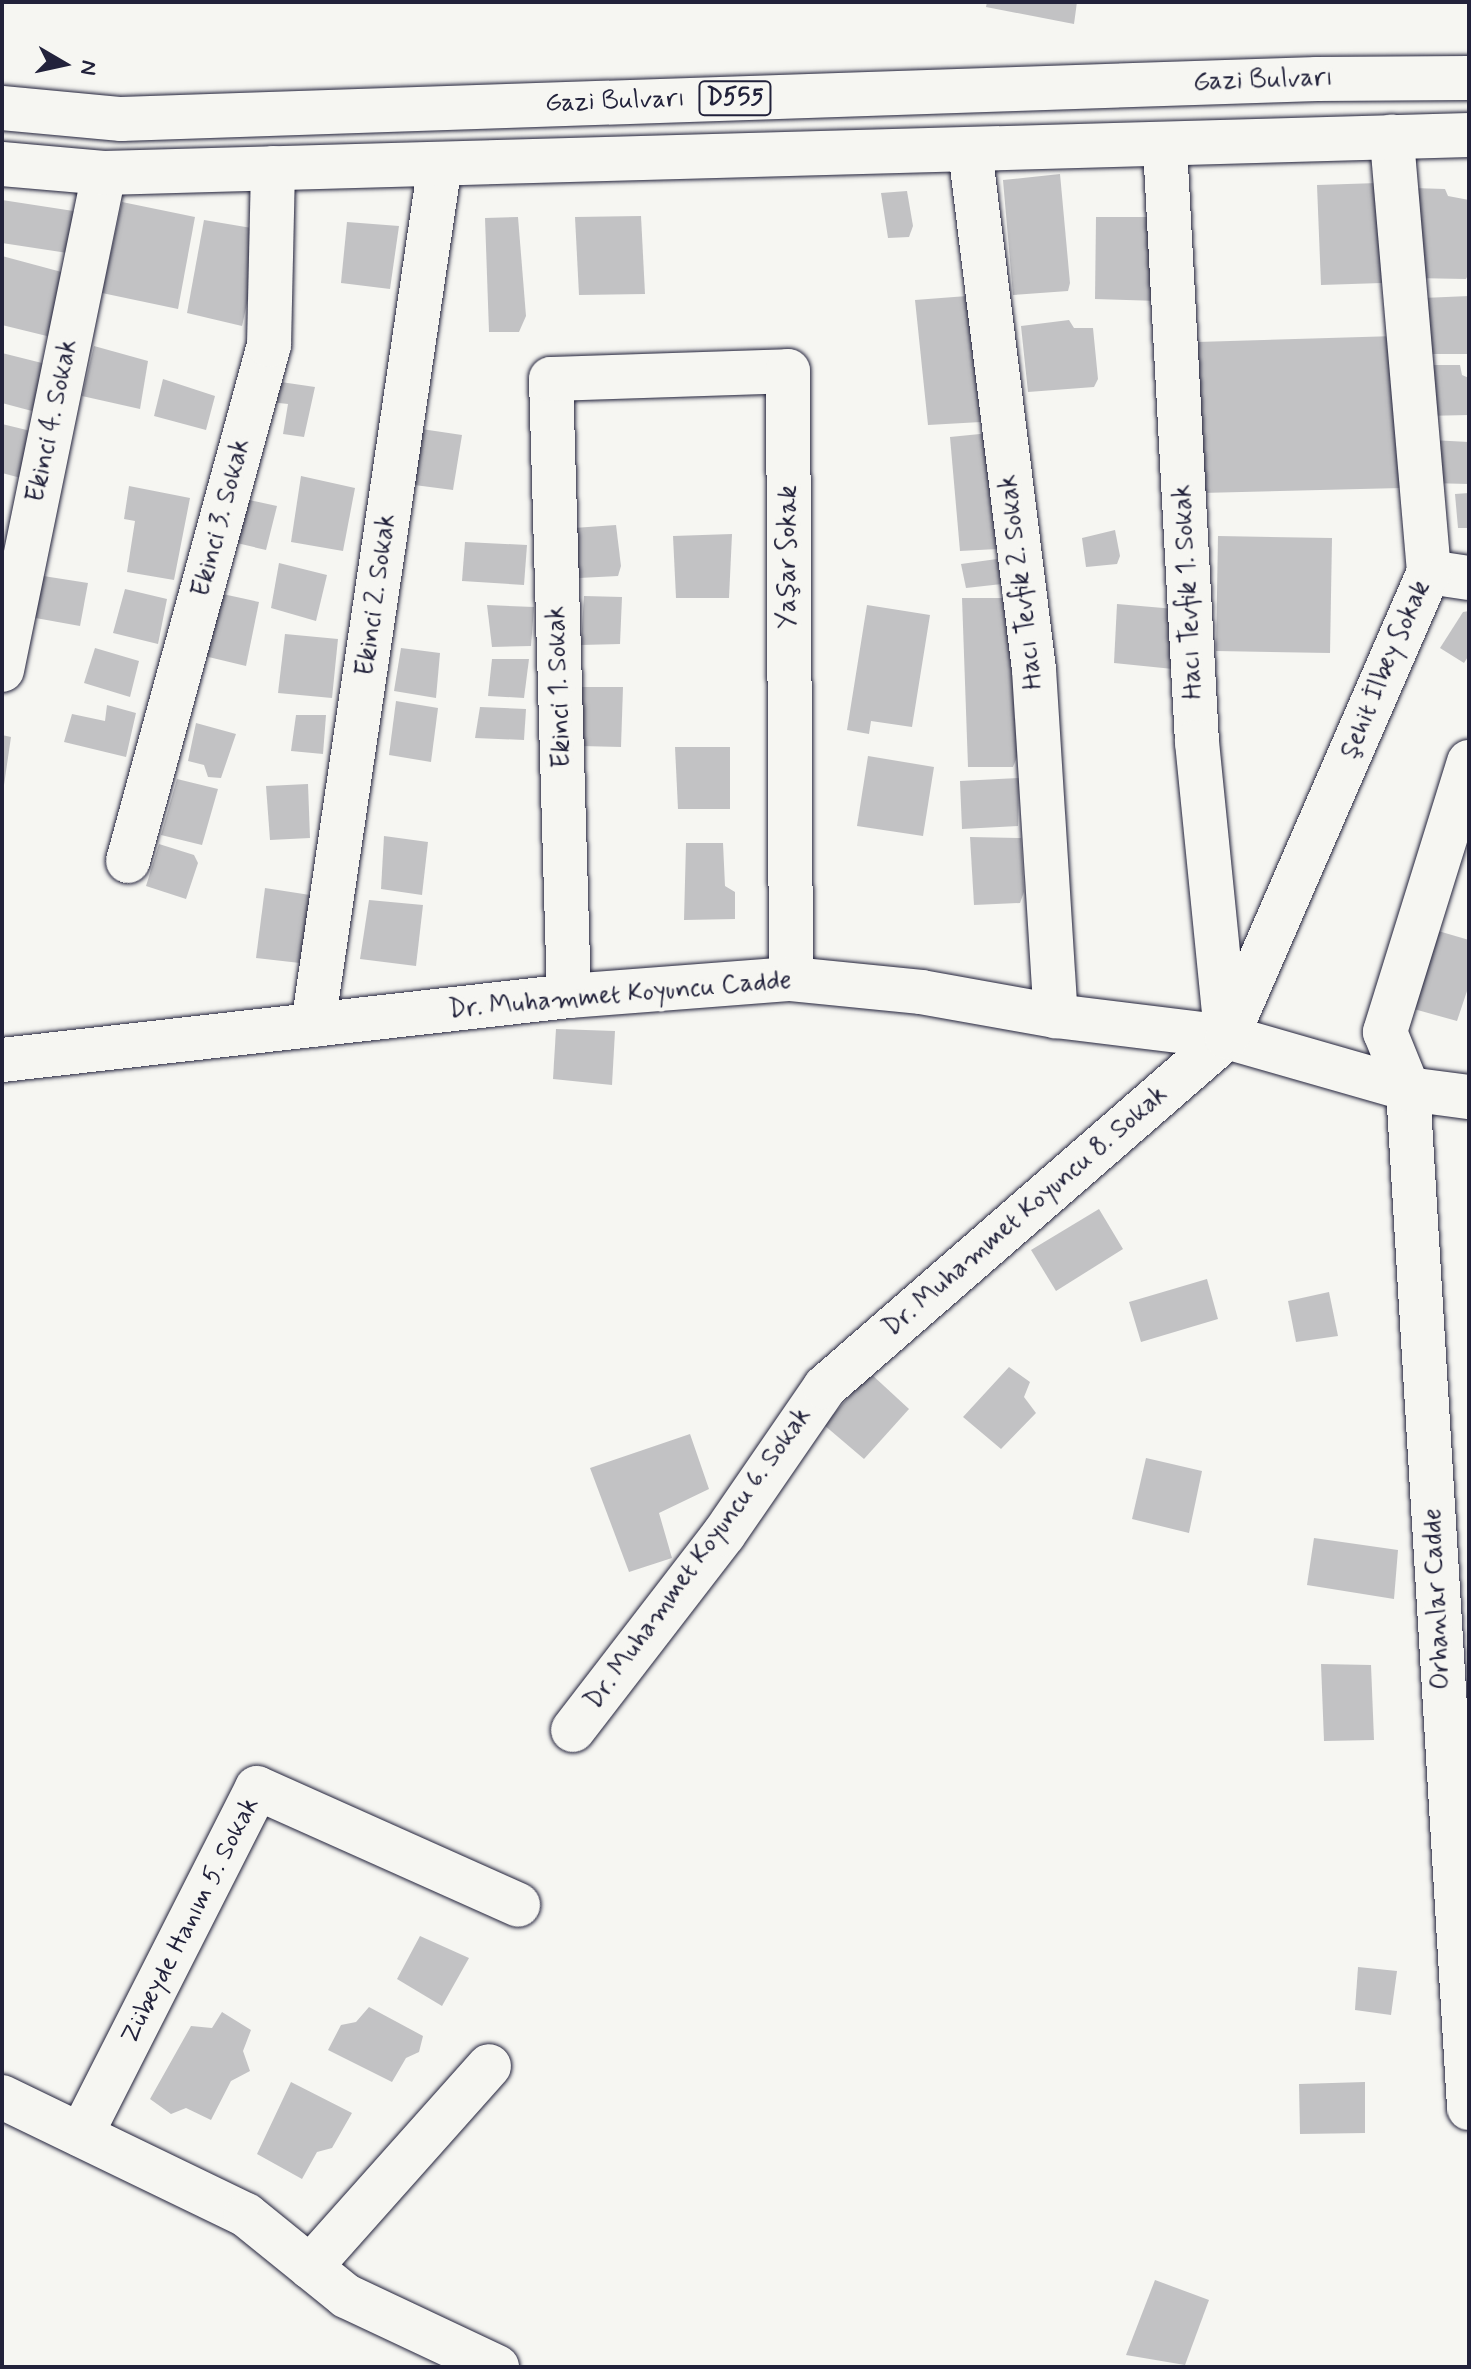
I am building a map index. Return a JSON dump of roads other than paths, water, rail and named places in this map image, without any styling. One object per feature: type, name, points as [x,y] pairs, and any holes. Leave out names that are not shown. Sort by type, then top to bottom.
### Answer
[{"type":"street","name":"Gazi Bulvarı","points":[[2,108],[121,119],[1317,79],[1469,78]]},
{"type":"street","name":"D555","points":[[2,164],[104,173],[1165,146],[1469,135]]},
{"type":"street","name":"Şehit İlbey Sokak","points":[[1227,1037],[1449,575],[1392,137]]},
{"type":"street","name":"Hacı Tevfik 1. Sokak","points":[[1165,146],[1197,742],[1227,1037]]},
{"type":"street","name":"Hacı Tevfik 2. Sokak","points":[[970,150],[1034,670],[1056,1016]]},
{"type":"street","name":"Ekinci 2. Sokak","points":[[313,1025],[440,164]]},
{"type":"street","name":"Ekinci 3. Sokak","points":[[128,861],[269,345],[273,168]]},
{"type":"street","name":"Ekinci 4. Sokak","points":[[2,670],[104,173]]},
{"type":"street","name":"Yaşar Sokak","points":[[551,379],[788,371],[791,979]]},
{"type":"street","name":"Ekinci 1. Sokak","points":[[551,379],[569,996]]},
{"type":"street","name":"Orhanlar Cadde","points":[[1469,764],[1385,1032],[1408,1089],[1469,2108]]},
{"type":"street","name":"Dr. Muhammet Koyuncu Cadde","points":[[2,1060],[569,996],[791,979],[921,992],[1056,1016],[1227,1037],[1408,1089],[1469,1097]]},
{"type":"street","name":"Dr. Muhammet Koyuncu 8. Sokak","points":[[825,1387],[1227,1037]]},
{"type":"street","name":"Dr. Muhammet Koyuncu 6. Sokak","points":[[573,1730],[724,1534],[825,1387]]},
{"type":"street","name":"Zübeyde Hanım 5. Sokak","points":[[81,2135],[257,1788],[518,1905]]},
{"type":"street","points":[[310,2267],[489,2066]]},
{"type":"street","points":[[2,2097],[246,2215],[346,2296],[497,2367]]}]
